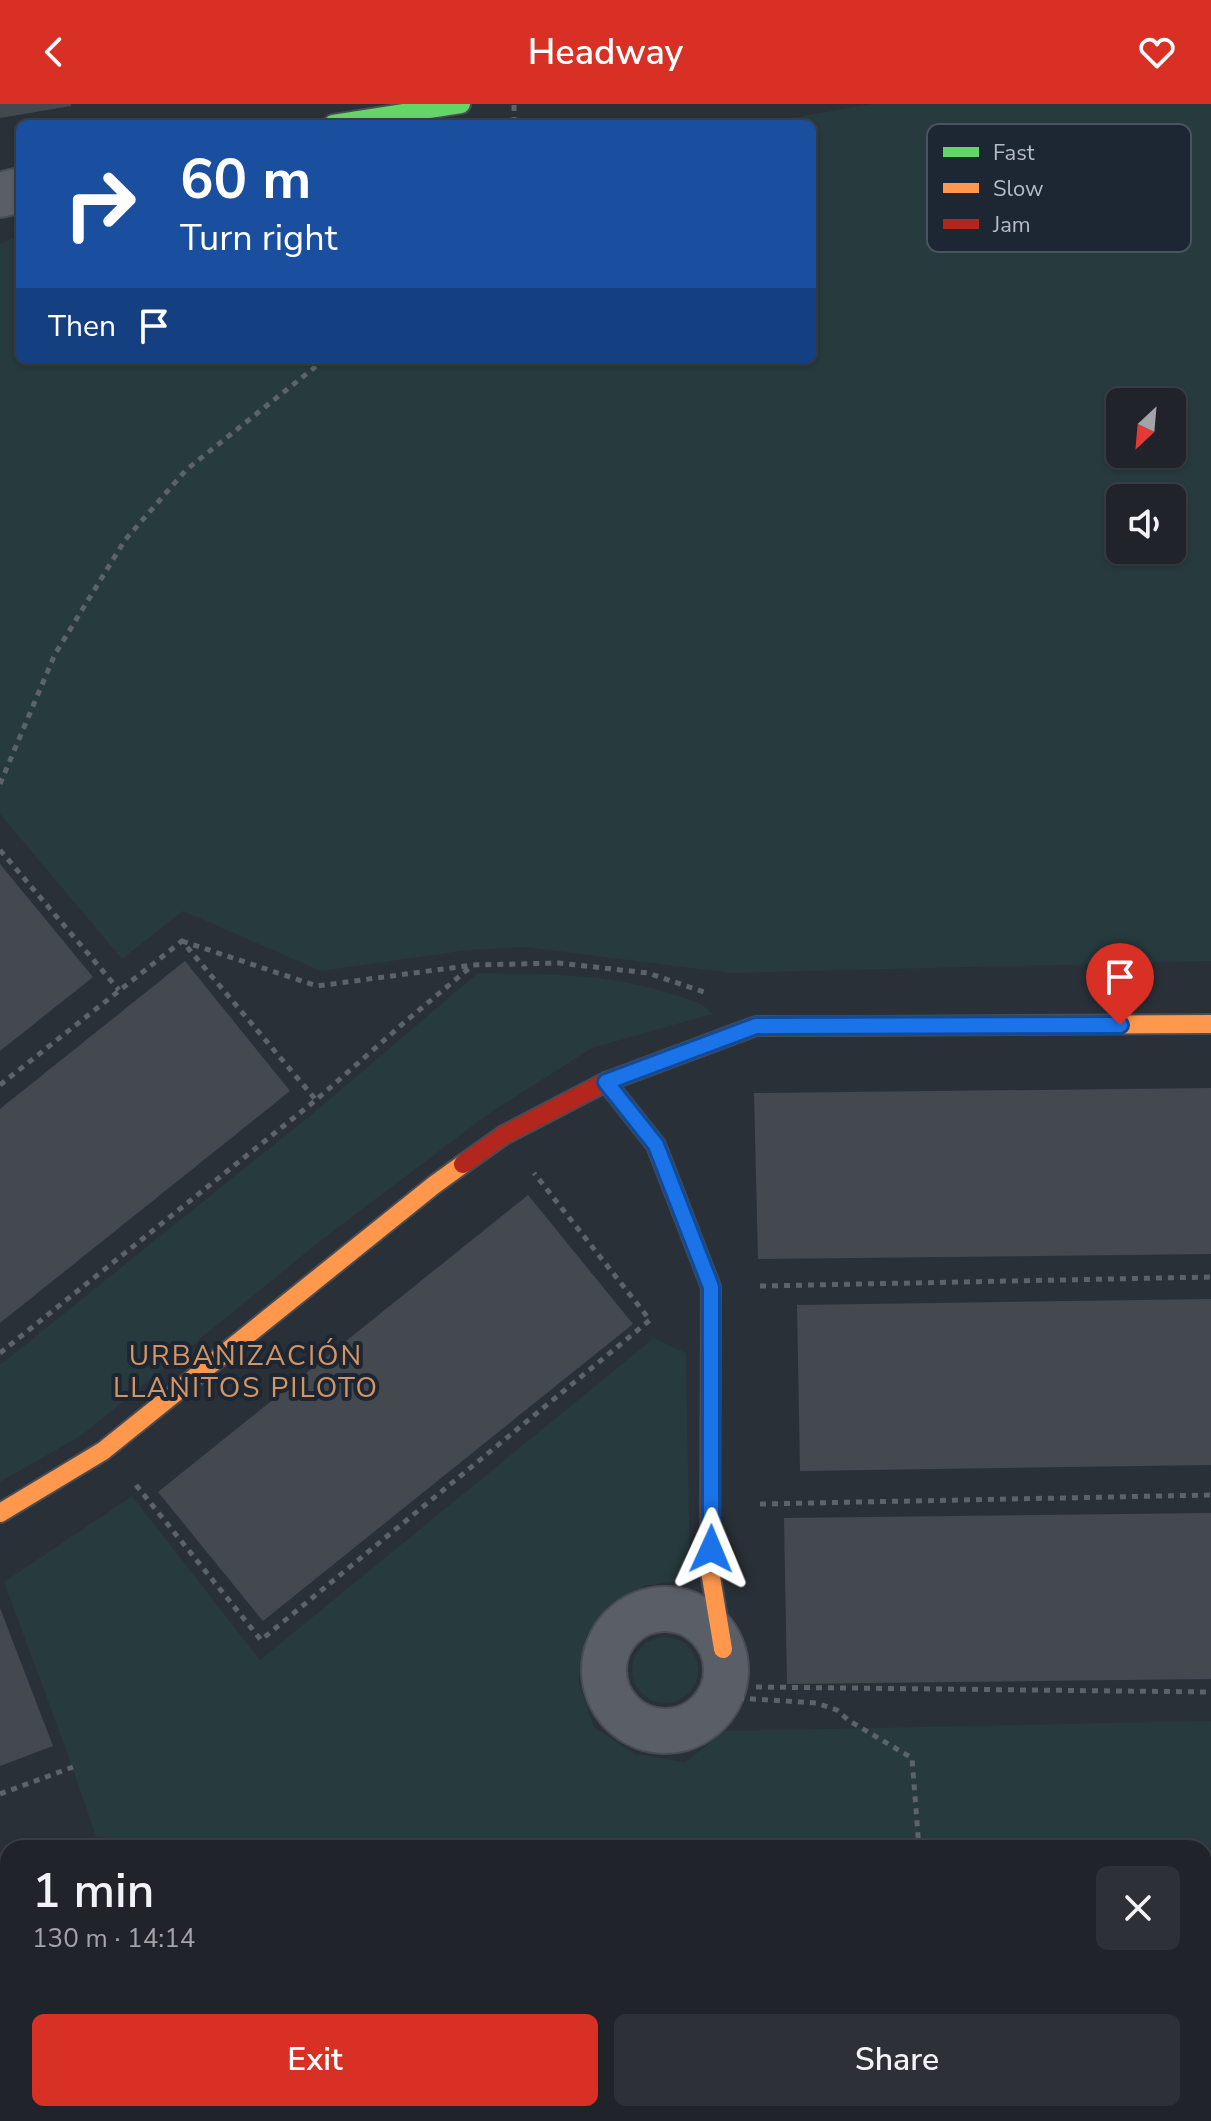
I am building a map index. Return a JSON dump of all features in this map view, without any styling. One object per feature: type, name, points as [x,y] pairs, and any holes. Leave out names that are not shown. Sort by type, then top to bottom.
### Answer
[{"type":"street","points":[[359,120],[461,104]]},
{"type":"street","points":[[0,1513],[103,1451],[434,1185],[504,1135],[606,1082],[756,1026],[1211,1024]]},
{"type":"street","points":[[606,1082],[656,1145],[711,1287],[710,1571],[723,1649],[726,1675],[736,1692],[689,1727],[666,1732],[645,1728],[625,1717],[611,1700],[604,1679],[604,1658],[614,1633],[634,1615],[660,1607],[686,1611],[709,1626],[723,1649]]},
{"type":"street","points":[[686,1611],[710,1571]]},
{"type":"path","points":[[0,784],[55,654],[125,540],[186,470],[319,364]]},
{"type":"path","points":[[0,850],[119,990]]},
{"type":"path","points":[[0,1085],[182,941]]},
{"type":"path","points":[[182,941],[317,986],[473,965],[559,963],[648,973],[722,999],[756,1026]]},
{"type":"path","points":[[182,941],[316,1100]]},
{"type":"path","points":[[0,1353],[316,1100],[473,965]]},
{"type":"path","points":[[103,1451],[133,1482],[261,1640],[650,1320],[504,1135]]},
{"type":"path","points":[[711,1287],[1211,1277]]},
{"type":"path","points":[[712,1505],[1211,1495]]},
{"type":"path","points":[[736,1692],[1211,1692]]},
{"type":"path","points":[[736,1692],[816,1703],[837,1710],[848,1720],[912,1758],[918,1840]]},
{"type":"path","points":[[0,1794],[73,1767]]},
{"type":"green space","points":[[872,104],[1211,104],[1211,961],[731,973],[526,947],[469,950],[321,971],[183,911],[122,959],[0,814],[0,244],[16,237],[16,364],[816,364],[816,120],[780,120]]},
{"type":"green space","points":[[478,973],[578,976],[627,982],[691,1000],[712,1014],[592,1048],[487,1115],[324,1238],[82,1435],[0,1482],[0,1365],[317,1110]]},
{"type":"green space","points":[[654,1338],[686,1353],[690,1579],[644,1586],[607,1609],[586,1636],[578,1681],[594,1727],[635,1754],[685,1762],[725,1731],[1211,1721],[1211,1840],[97,1840],[4,1582],[132,1496],[260,1660]]},
{"type":"green space","points":[[665,1637],[678,1639],[693,1652],[698,1670],[696,1683],[683,1698],[665,1703],[652,1701],[637,1688],[632,1670],[634,1657],[647,1642]]},
{"type":"building","points":[[0,104],[71,104],[71,106],[0,118]]},
{"type":"building","points":[[0,864],[93,977],[0,1051]]},
{"type":"building","points":[[185,961],[290,1091],[0,1323],[0,1109]]},
{"type":"building","points":[[1211,1088],[1211,1254],[758,1259],[754,1093]]},
{"type":"building","points":[[528,1195],[633,1324],[263,1621],[158,1492]]},
{"type":"building","points":[[1211,1299],[1211,1465],[800,1471],[797,1305]]},
{"type":"building","points":[[1211,1513],[1211,1679],[787,1684],[784,1518]]},
{"type":"building","points":[[0,1608],[53,1746],[0,1766]]},
{"type":"traffic: fast","points":[[359,120],[461,104]]},
{"type":"traffic: slow","points":[[864,1026],[1211,1024]]},
{"type":"traffic: slow","points":[[606,1082],[656,1145],[711,1287],[710,1571],[723,1649]]},
{"type":"traffic: slow","points":[[0,1513],[103,1451],[463,1164]]},
{"type":"traffic: jam","points":[[463,1164],[504,1135],[606,1082],[756,1026],[864,1026]]},
{"type":"district","name":"URBANIZACIÓN LLANITOS PILOTO","points":[[246,1371]]},
{"type":"route","points":[[711,1549],[711,1287],[656,1145],[606,1082],[756,1026],[1120,1025]]}]
